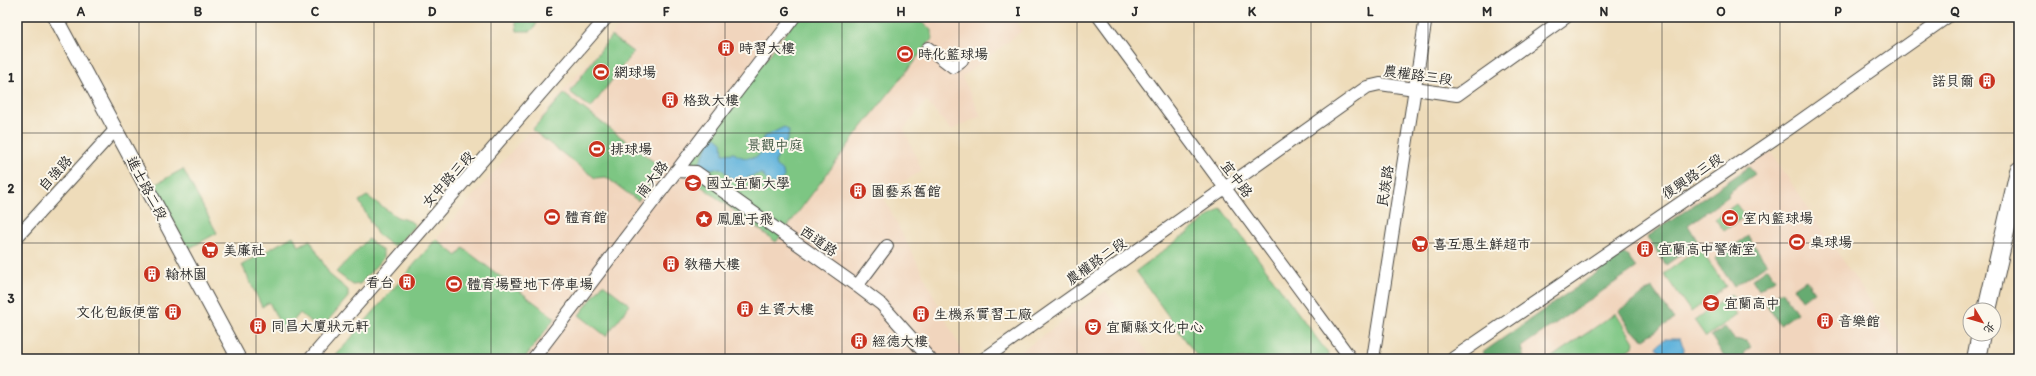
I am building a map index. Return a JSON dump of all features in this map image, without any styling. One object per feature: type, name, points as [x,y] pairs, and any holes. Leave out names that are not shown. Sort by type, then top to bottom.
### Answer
[{"type":"main road","points":[[1989,302],[2019,171]]},
{"type":"main road","points":[[1976,359],[1979,342]]},
{"type":"street","name":"進士路二段","points":[[55,17],[238,359]]},
{"type":"street","name":"女中路三段","points":[[310,359],[477,169],[607,17]]},
{"type":"street","name":"南大路","points":[[533,359],[794,17]]},
{"type":"street","name":"宜中路","points":[[1099,17],[1351,359]]},
{"type":"street","name":"民族路","points":[[1373,359],[1426,17]]},
{"type":"street","name":"農權路三段","points":[[1225,187],[1367,87],[1380,84],[1457,96],[1566,17]]},
{"type":"street","name":"復興路三段","points":[[1452,359],[1790,128],[1947,17]]},
{"type":"street","points":[[928,48],[953,67],[962,60]]},
{"type":"street","name":"自強路","points":[[17,237],[116,129]]},
{"type":"street","name":"西道路","points":[[676,171],[696,172],[857,286],[882,305],[930,359]]},
{"type":"street","name":"農權路二段","points":[[984,359],[1225,187]]},
{"type":"street","points":[[857,286],[887,246]]},
{"type":"shaded area","name":"國立宜蘭大學","points":[[627,17],[1014,17],[1022,31],[962,77],[981,116],[951,130],[926,101],[904,129],[922,171],[882,194],[964,355],[958,359],[333,359]]},
{"type":"shaded area","name":"宜蘭高中","points":[[1770,151],[1909,359],[1472,359],[1715,186]]},
{"type":"shaded area","name":"宜蘭縣文化中心","points":[[1106,291],[1152,359],[1010,359],[1100,295]]},
{"type":"green space","points":[[515,17],[539,17],[535,27],[531,31],[517,31]]},
{"type":"green space","name":"景觀中庭","points":[[798,17],[915,17],[932,30],[932,39],[859,131],[776,242],[681,171]]},
{"type":"green space","name":"網球場","points":[[611,36],[633,52],[591,108],[570,92]]},
{"type":"green space","name":"排球場","points":[[564,94],[662,168],[638,201],[606,177],[595,178],[532,130]]},
{"type":"green space","points":[[1749,167],[1755,174],[1728,193],[1729,196],[1688,225],[1698,242],[1666,265],[1647,237]]},
{"type":"green space","points":[[183,169],[217,233],[188,249],[154,185]]},
{"type":"green space","points":[[367,196],[397,217],[410,221],[415,225],[397,245],[391,245],[377,234],[359,201]]},
{"type":"green space","name":"室內籃球場","points":[[1736,204],[1745,216],[1724,231],[1715,219]]},
{"type":"green space","points":[[1221,208],[1332,359],[1199,359],[1136,271]]},
{"type":"green space","points":[[293,236],[299,246],[310,240],[330,275],[348,290],[348,297],[320,330],[300,313],[284,332],[269,302],[262,307],[242,265]]},
{"type":"green space","points":[[1748,236],[1767,264],[1734,287],[1715,259]]},
{"type":"green space","points":[[368,239],[383,251],[383,258],[360,284],[353,285],[336,272]]},
{"type":"green space","name":"體育場暨地下停車場","points":[[436,239],[457,256],[463,248],[555,318],[524,359],[333,359]]},
{"type":"green space","points":[[1699,248],[1726,286],[1691,312],[1664,274]]},
{"type":"green space","points":[[1625,253],[1636,268],[1521,347],[1524,359],[1486,359],[1482,353]]},
{"type":"green space","points":[[1768,268],[1775,279],[1759,290],[1752,279]]},
{"type":"green space","points":[[1806,280],[1814,292],[1802,300],[1794,288]]},
{"type":"green space","points":[[603,284],[630,305],[606,336],[579,315]]},
{"type":"green space","points":[[1652,288],[1674,319],[1644,339],[1631,330],[1619,311]]},
{"type":"green space","points":[[1782,291],[1797,313],[1780,325],[1765,302]]},
{"type":"green space","points":[[1731,294],[1736,300],[1730,304],[1737,315],[1706,337],[1694,320]]},
{"type":"green space","points":[[1616,313],[1634,342],[1633,347],[1616,359],[1549,359]]},
{"type":"green space","points":[[1725,327],[1734,339],[1746,341],[1751,347],[1743,353],[1746,359],[1726,359],[1711,336]]},
{"type":"water","points":[[784,127],[789,131],[788,138],[775,162],[776,166],[783,171],[784,177],[775,185],[768,182],[762,174],[754,175],[738,181],[731,178],[721,168],[704,169],[699,164],[710,140],[716,137],[722,142],[723,154],[734,153],[742,157],[757,157],[764,149],[762,143],[764,137]]},
{"type":"water","points":[[1664,339],[1680,339],[1684,348],[1683,358],[1661,359],[1661,354],[1657,347]]},
{"type":"place","name":"時習大樓","points":[[726,48]]},
{"type":"place","name":"時化籃球場","points":[[905,54]]},
{"type":"place","name":"網球場","points":[[601,72]]},
{"type":"place","name":"諾貝爾","points":[[1987,81]]},
{"type":"place","name":"格致大樓","points":[[670,100]]},
{"type":"place","name":"排球場","points":[[597,149]]},
{"type":"place","name":"國立宜蘭大學","points":[[693,183]]},
{"type":"place","name":"園藝系舊館","points":[[858,191]]},
{"type":"place","name":"體育館","points":[[552,217]]},
{"type":"place","name":"室內籃球場","points":[[1730,218]]},
{"type":"place","name":"鳳凰于飛","points":[[704,219]]},
{"type":"place","name":"桌球場","points":[[1797,242]]},
{"type":"place","name":"喜互惠生鮮超市","points":[[1420,244]]},
{"type":"place","name":"宜蘭高中警衛室","points":[[1645,249]]},
{"type":"place","name":"美廉社","points":[[210,250]]},
{"type":"place","name":"教穡大樓","points":[[671,264]]},
{"type":"place","name":"翰林園","points":[[152,274]]},
{"type":"place","name":"看台","points":[[407,282]]},
{"type":"place","name":"體育場暨地下停車場","points":[[454,284]]},
{"type":"place","name":"宜蘭高中","points":[[1711,303]]},
{"type":"place","name":"生資大樓","points":[[745,309]]},
{"type":"place","name":"文化包飯便當","points":[[173,312]]},
{"type":"place","name":"生機系實習工廠","points":[[921,314]]},
{"type":"place","name":"音樂館","points":[[1825,321]]},
{"type":"place","name":"同昌大廈狀元軒","points":[[258,326]]},
{"type":"place","name":"宜蘭縣文化中心","points":[[1093,327]]},
{"type":"place","name":"經德大樓","points":[[859,341]]}]
